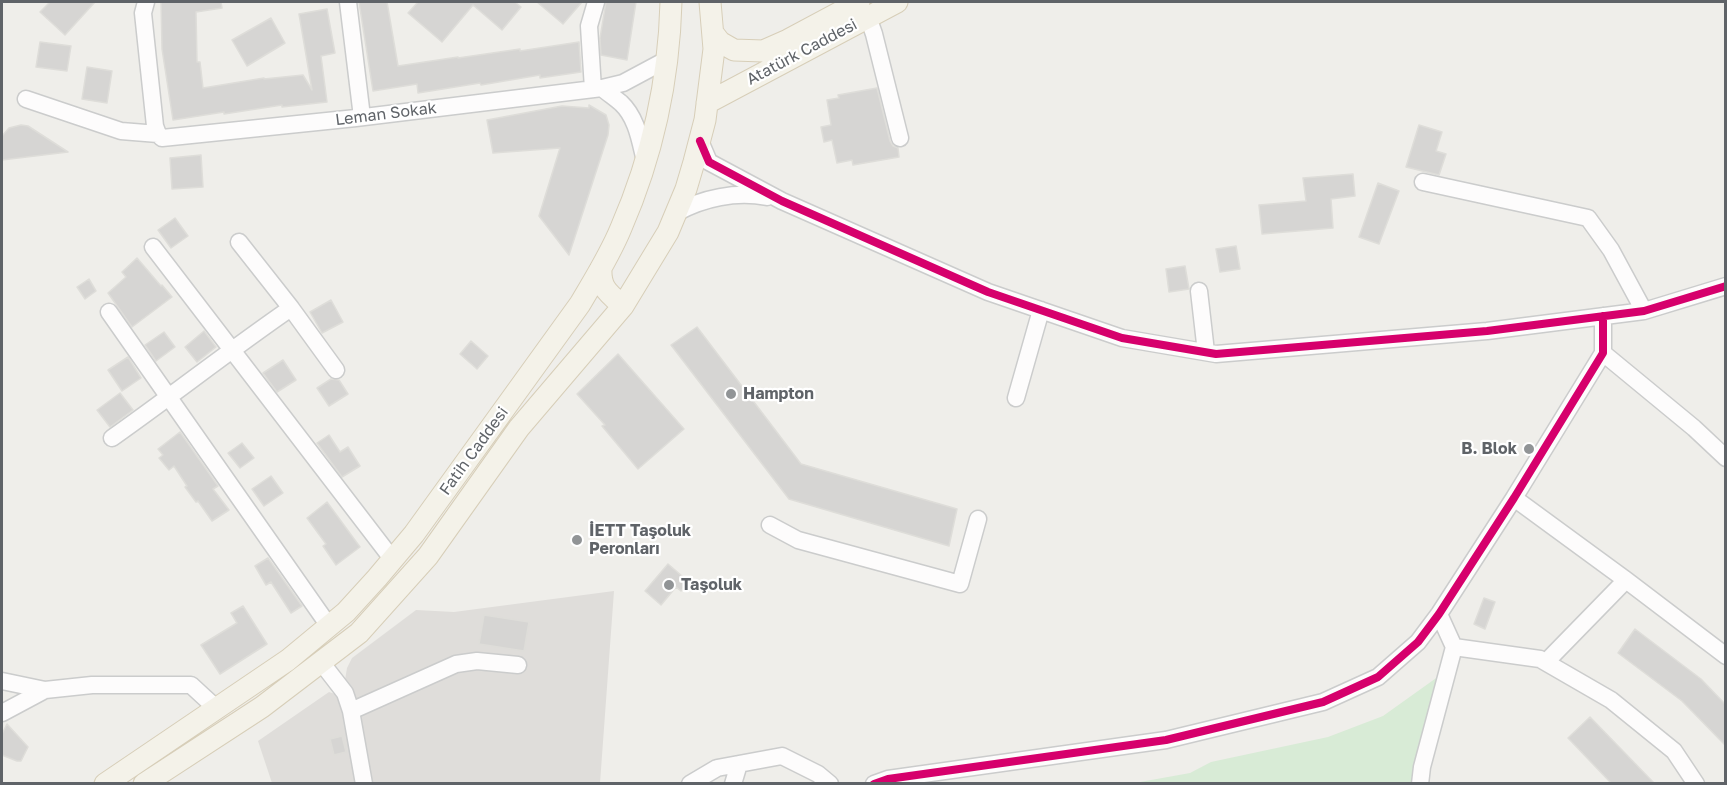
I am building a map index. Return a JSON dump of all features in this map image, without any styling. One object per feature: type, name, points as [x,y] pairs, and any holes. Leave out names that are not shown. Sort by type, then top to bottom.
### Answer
[{"type":"main road","name":"Fatih Caddesi","points":[[105,783],[288,660],[346,612],[414,534],[580,304],[621,228],[654,131],[666,60],[672,2]]},
{"type":"main road","name":"Atatürk Caddesi","points":[[710,13],[720,42],[734,51],[763,51],[864,9],[897,2]]},
{"type":"main road","name":"Atatürk Caddesi","points":[[707,103],[864,9]]},
{"type":"main road","name":"Fatih Caddesi","points":[[144,783],[262,707],[359,633],[428,556],[519,428],[623,306],[668,232],[686,189],[700,141],[707,103],[714,49],[710,13]]},
{"type":"main road","points":[[601,268],[600,281],[608,293],[623,306]]},
{"type":"street","points":[[146,2],[143,13],[155,126],[163,136]]},
{"type":"street","points":[[348,2],[362,117]]},
{"type":"street","points":[[596,2],[589,26],[598,89],[623,105],[638,131],[645,161]]},
{"type":"street","points":[[864,9],[874,34],[900,138]]},
{"type":"street","name":"Leman Sokak","points":[[26,99],[121,131],[163,136],[362,117],[598,89],[622,83],[666,60]]},
{"type":"street","points":[[700,141],[709,162],[782,201],[988,292],[1122,338],[1216,354],[1487,331],[1644,311],[1725,286]]},
{"type":"street","points":[[1424,182],[1588,218],[1611,250],[1644,311]]},
{"type":"street","points":[[675,213],[700,201],[740,195],[760,196],[782,201]]},
{"type":"street","points":[[239,242],[336,370]]},
{"type":"street","points":[[153,247],[393,560]]},
{"type":"street","points":[[1199,291],[1206,352]]},
{"type":"street","points":[[112,438],[291,308]]},
{"type":"street","points":[[1016,398],[1041,310]]},
{"type":"street","points":[[109,312],[329,626]]},
{"type":"street","points":[[874,783],[888,779],[1166,740],[1323,702],[1378,676],[1418,642],[1439,614],[1514,498],[1603,353],[1603,316]]},
{"type":"street","points":[[1603,353],[1694,428],[1725,458]]},
{"type":"street","points":[[1514,498],[1725,656]]},
{"type":"street","points":[[770,525],[798,540],[960,584],[978,519]]},
{"type":"street","points":[[1546,662],[1626,580]]},
{"type":"street","points":[[1420,783],[1422,767],[1454,646],[1439,614]]},
{"type":"street","points":[[1454,646],[1540,659],[1546,662],[1611,700],[1674,752],[1696,783]]},
{"type":"street","points":[[351,711],[456,664],[477,660],[518,665]]},
{"type":"street","points":[[321,662],[345,693],[351,711],[364,783]]},
{"type":"street","points":[[2,681],[45,690],[92,685],[191,685],[217,709]]},
{"type":"street","points":[[2,714],[45,690]]},
{"type":"street","points":[[690,783],[717,768],[782,756],[818,774],[830,783]]},
{"type":"street","points":[[733,783],[739,764]]},
{"type":"shaded area","points":[[614,591],[600,783],[272,783],[258,741],[329,692],[338,695],[352,658],[416,610],[454,612]]},
{"type":"green space","points":[[1439,676],[1421,783],[1129,784],[1190,773],[1211,762],[1328,737],[1383,716]]},
{"type":"building","points":[[50,2],[95,2],[65,35],[40,12]]},
{"type":"building","points":[[161,2],[221,2],[222,8],[196,12],[197,62],[200,62],[203,88],[264,78],[303,75],[312,90],[299,14],[327,9],[335,53],[321,56],[327,102],[282,107],[282,105],[173,120],[162,49]]},
{"type":"building","points":[[359,2],[387,2],[398,66],[579,42],[581,72],[540,78],[540,75],[418,93],[417,84],[373,91]]},
{"type":"building","points":[[418,2],[515,2],[521,7],[502,30],[473,5],[442,42],[408,13]]},
{"type":"building","points":[[537,2],[582,2],[563,24]]},
{"type":"building","points":[[606,2],[636,2],[627,60],[601,55],[600,38]]},
{"type":"building","points":[[271,18],[285,43],[247,66],[232,40]]},
{"type":"building","points":[[40,42],[71,46],[67,71],[36,67]]},
{"type":"building","points":[[87,67],[112,71],[107,103],[82,99]]},
{"type":"building","points":[[877,88],[890,141],[898,148],[899,157],[853,165],[852,160],[837,163],[832,140],[824,142],[821,127],[831,125],[827,100],[839,98],[838,95]]},
{"type":"building","points":[[589,105],[606,115],[609,125],[608,135],[569,255],[539,216],[560,148],[493,153],[487,120],[562,106],[589,108]]},
{"type":"building","points":[[1419,125],[1442,132],[1436,151],[1446,154],[1439,175],[1406,167]]},
{"type":"building","points":[[28,126],[68,152],[2,160],[2,136],[9,128]]},
{"type":"building","points":[[201,155],[203,187],[172,189],[170,158]]},
{"type":"building","points":[[1353,174],[1355,196],[1331,199],[1333,228],[1262,234],[1259,205],[1306,201],[1303,178]]},
{"type":"building","points":[[1378,183],[1399,191],[1379,244],[1359,237]]},
{"type":"building","points":[[175,218],[188,236],[171,248],[158,230]]},
{"type":"building","points":[[1236,246],[1240,269],[1220,272],[1216,249]]},
{"type":"building","points":[[137,258],[172,297],[132,327],[108,293],[126,277],[122,272]]},
{"type":"building","points":[[1185,266],[1189,289],[1169,292],[1166,269]]},
{"type":"building","points":[[89,279],[96,291],[85,299],[77,287]]},
{"type":"building","points":[[331,300],[343,322],[322,333],[310,312]]},
{"type":"building","points":[[697,327],[801,464],[957,509],[949,546],[789,499],[671,345]]},
{"type":"building","points":[[204,331],[216,347],[197,362],[185,347]]},
{"type":"building","points":[[164,332],[175,347],[156,361],[145,345]]},
{"type":"building","points":[[471,341],[488,356],[477,369],[460,354]]},
{"type":"building","points":[[618,354],[684,429],[638,469],[602,426],[605,425],[577,394]]},
{"type":"building","points":[[128,357],[141,378],[122,391],[108,370]]},
{"type":"building","points":[[283,360],[296,380],[277,392],[263,373]]},
{"type":"building","points":[[331,379],[339,380],[348,394],[329,406],[317,388]]},
{"type":"building","points":[[120,393],[133,410],[110,427],[97,410]]},
{"type":"building","points":[[180,432],[218,486],[213,489],[229,510],[212,521],[185,487],[187,486],[174,466],[169,470],[159,458],[163,455],[158,449]]},
{"type":"building","points":[[329,435],[340,452],[348,447],[360,466],[342,477],[317,443]]},
{"type":"building","points":[[242,443],[254,458],[240,468],[228,453]]},
{"type":"building","points":[[271,476],[283,493],[264,506],[252,489]]},
{"type":"building","points":[[327,502],[360,547],[336,565],[323,546],[326,544],[307,518]]},
{"type":"building","points":[[268,558],[302,606],[291,613],[271,582],[266,585],[255,566]]},
{"type":"building","name":"Taşoluk","points":[[668,564],[689,582],[681,591],[676,587],[661,605],[645,591]]},
{"type":"building","points":[[1484,598],[1495,602],[1485,629],[1474,624]]},
{"type":"building","points":[[243,606],[267,644],[220,674],[201,645],[237,623],[231,613]]},
{"type":"building","points":[[484,615],[529,622],[524,651],[479,644]]},
{"type":"building","points":[[1635,629],[1701,679],[1725,704],[1725,745],[1682,701],[1618,653]]},
{"type":"building","points":[[1590,717],[1654,783],[1611,783],[1568,738]]},
{"type":"building","points":[[7,724],[28,747],[21,761],[2,755],[2,734]]},
{"type":"building","points":[[342,736],[346,752],[334,755],[330,739]]},
{"type":"cycle path","points":[[700,141],[709,162],[782,201],[988,292],[1122,338],[1216,354],[1487,331],[1644,311],[1726,286]]},
{"type":"cycle path","points":[[874,784],[888,779],[1166,740],[1323,702],[1378,677],[1418,642],[1439,614],[1514,498],[1603,353],[1603,316]]},
{"type":"place","name":"Hampton","points":[[731,394]]},
{"type":"place","name":"B. Blok","points":[[1529,449]]},
{"type":"place","name":"İETT Taşoluk Peronları","points":[[577,540]]},
{"type":"place","name":"Taşoluk","points":[[669,585]]}]
